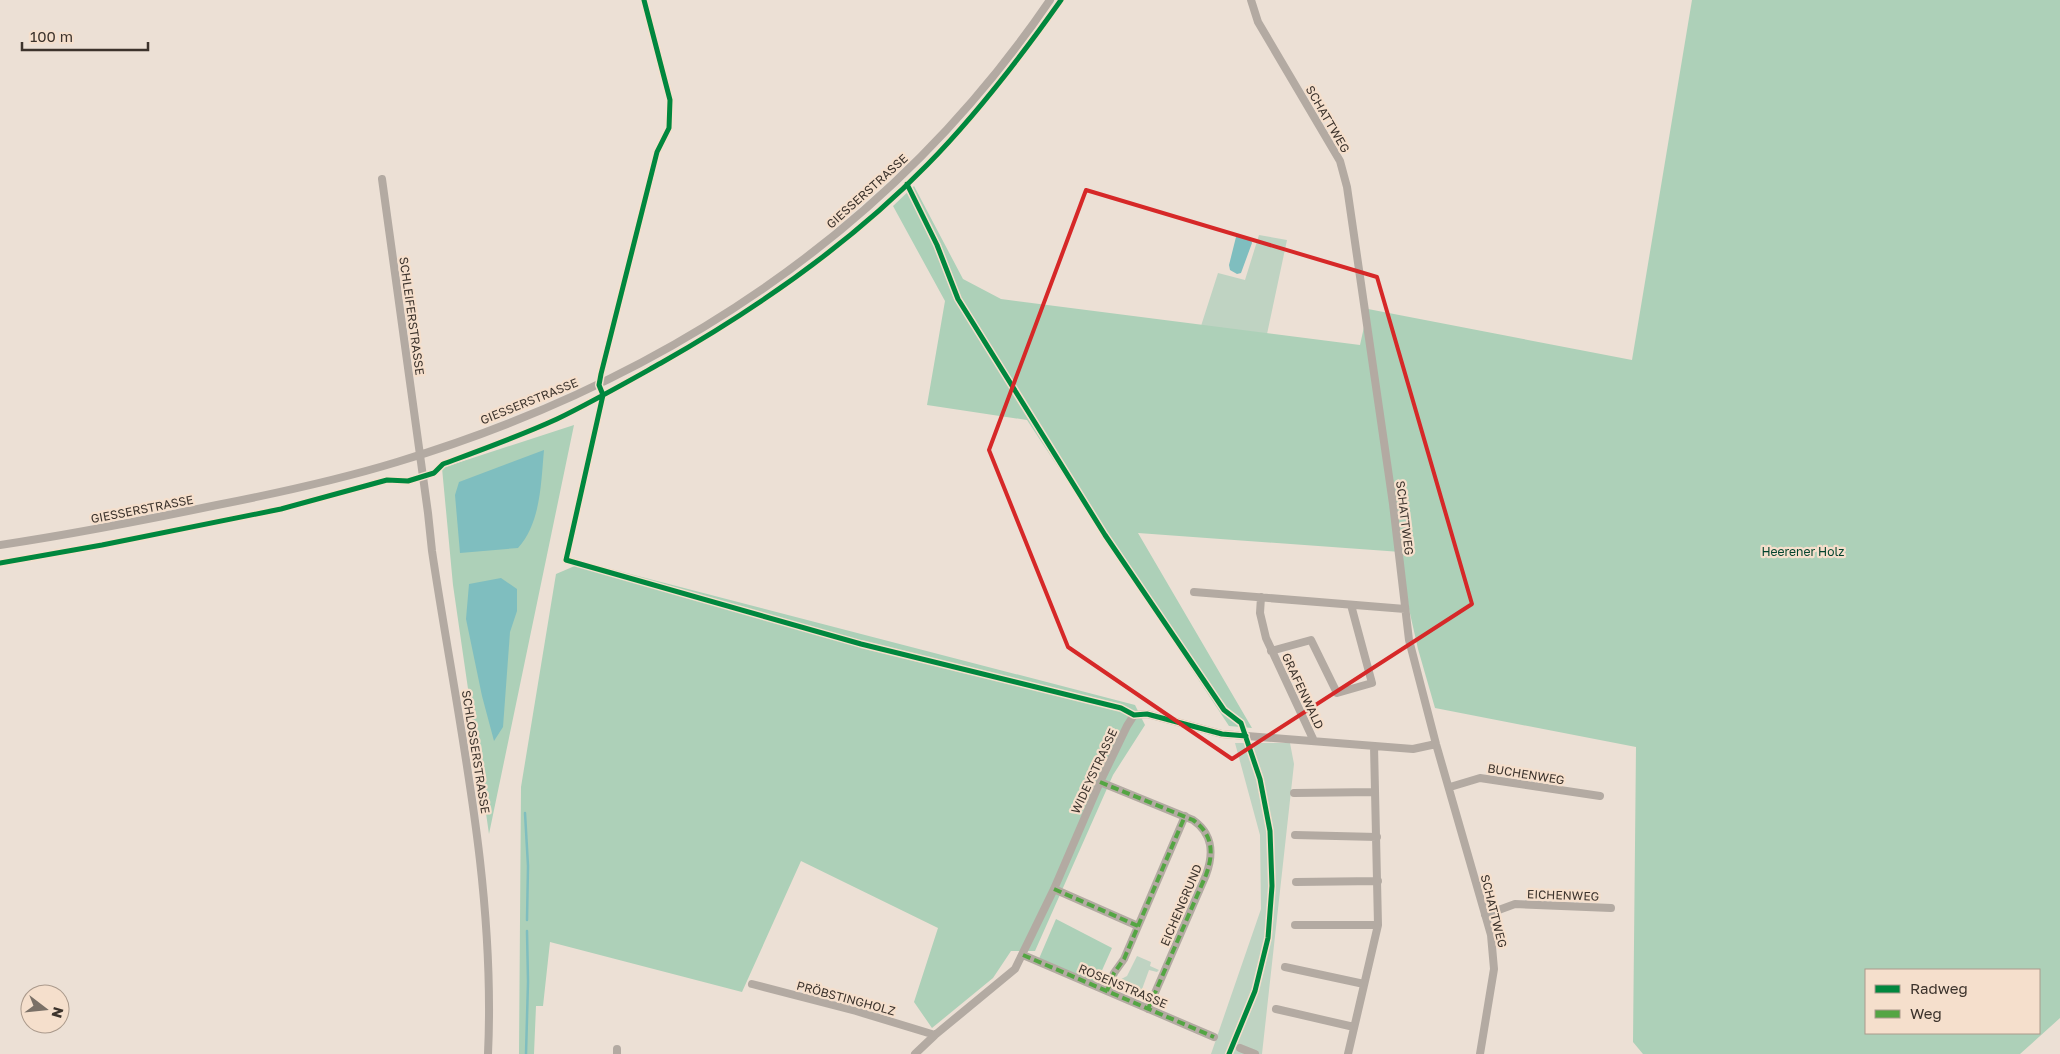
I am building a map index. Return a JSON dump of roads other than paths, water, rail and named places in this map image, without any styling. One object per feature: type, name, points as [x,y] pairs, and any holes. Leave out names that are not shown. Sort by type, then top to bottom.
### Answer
[{"type":"street","name":"GIESSERSTRASSE","points":[[0,545],[102,529],[273,494],[339,478],[419,455],[500,426],[612,379],[695,333],[786,274],[866,210],[927,150],[982,88],[1050,0]]},
{"type":"street","name":"SCHATTWEG","points":[[1251,0],[1258,22],[1340,161],[1347,187],[1393,504],[1409,640],[1436,744],[1450,787],[1491,935],[1494,969],[1480,1054]]},
{"type":"street","name":"SCHLEIFERSTRASSE","points":[[382,179],[419,455]]},
{"type":"street","name":"SCHLOSSERSTRASSE","points":[[419,455],[443,629],[472,786],[478,837],[487,952],[488,1054]]},
{"type":"street","points":[[1194,592],[1405,609]]},
{"type":"street","name":"GRAFENWALD","points":[[1261,597],[1262,625],[1271,651],[1314,742]]},
{"type":"street","name":"GRAFENWALD","points":[[1271,651],[1311,640],[1337,693],[1372,683],[1351,606]]},
{"type":"street","name":"WIDEYSTRASSE","points":[[915,1054],[934,1035],[1015,969],[1054,889],[1100,782],[1134,715],[1147,714],[1222,734],[1413,749],[1436,744]]},
{"type":"street","points":[[1348,1054],[1378,926],[1374,746]]},
{"type":"street","name":"BUCHENWEG","points":[[1450,787],[1480,778],[1600,796]]},
{"type":"street","name":"EICHENGRUND","points":[[1100,782],[1185,816],[1202,826],[1207,832],[1211,843],[1210,865],[1148,1009]]},
{"type":"street","points":[[1294,793],[1375,792]]},
{"type":"street","points":[[1107,991],[1138,926],[1185,816]]},
{"type":"street","points":[[1294,836],[1377,837]]},
{"type":"street","points":[[1296,882],[1378,881]]},
{"type":"street","points":[[1054,889],[1138,926]]},
{"type":"street","name":"EICHENWEG","points":[[1485,915],[1515,904],[1611,908]]},
{"type":"street","points":[[1295,925],[1378,926]]},
{"type":"street","name":"ROSENSTRASSE","points":[[1023,955],[1214,1036]]},
{"type":"street","points":[[1285,966],[1364,984]]},
{"type":"street","name":"PRÖBSTINGHOLZ","points":[[752,984],[856,1011],[934,1035]]},
{"type":"street","points":[[1276,1009],[1354,1027]]},
{"type":"street","points":[[1240,1048],[1255,1054]]},
{"type":"water","points":[[1240,235],[1251,238],[1252,243],[1241,273],[1237,274],[1230,270],[1229,265],[1236,237]]},
{"type":"water","points":[[544,450],[541,488],[536,514],[526,538],[518,548],[460,553],[455,495],[459,482]]},
{"type":"water","points":[[501,578],[517,589],[517,611],[510,632],[503,727],[494,741],[482,696],[466,619],[469,584]]},
{"type":"waterway","points":[[525,813],[528,866],[527,920]]},
{"type":"waterway","points":[[526,1054],[527,931]]},
{"type":"park label","name":"Heerener Holz","points":[[1803,551]]}]
